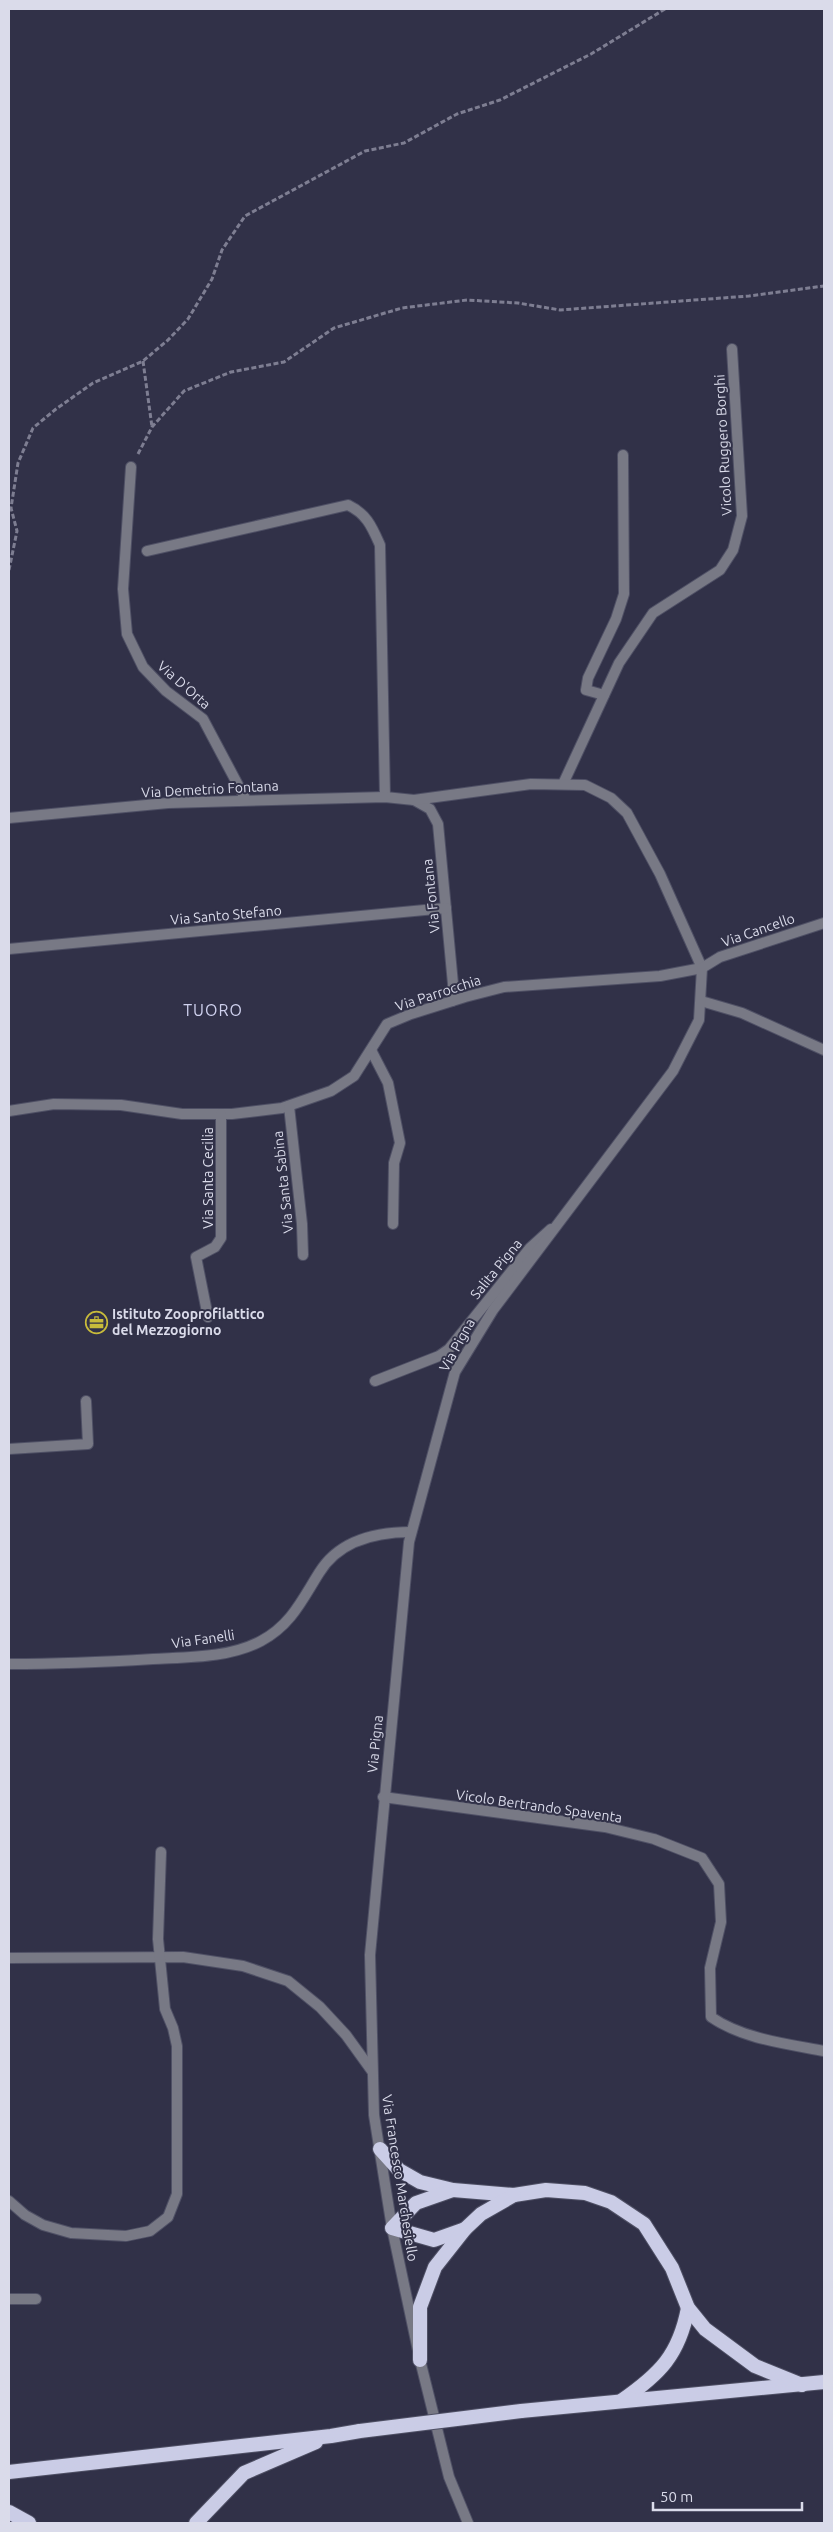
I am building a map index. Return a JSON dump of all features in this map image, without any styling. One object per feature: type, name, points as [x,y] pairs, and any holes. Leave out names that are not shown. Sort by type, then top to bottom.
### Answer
[{"type":"highway","points":[[380,2148],[399,2170],[420,2182],[453,2190],[514,2195],[546,2190],[585,2193],[611,2202],[644,2224],[672,2268],[688,2308],[705,2329],[754,2366],[802,2385]]},
{"type":"highway","points":[[453,2190],[416,2203],[392,2228],[434,2240],[465,2229]]},
{"type":"highway","points":[[420,2360],[420,2307],[435,2267],[465,2229],[481,2214],[514,2195]]},
{"type":"highway","points":[[619,2402],[643,2385],[674,2352],[683,2334],[688,2308]]},
{"type":"highway","points":[[9,2472],[331,2436],[521,2411],[824,2382]]},
{"type":"highway","points":[[196,2523],[244,2473],[331,2436]]},
{"type":"highway","points":[[9,2512],[29,2523]]},
{"type":"street","name":"Vicolo Ruggero Borghi","points":[[563,784],[619,664],[653,613],[720,570],[733,550],[742,516],[732,348]]},
{"type":"street","points":[[604,695],[586,690],[588,678],[616,619],[624,594],[623,455]]},
{"type":"street","name":"Via D'Orta","points":[[131,467],[122,589],[127,634],[143,667],[166,691],[203,719],[246,800]]},
{"type":"street","points":[[147,551],[348,505],[361,511],[368,520],[380,545],[385,797]]},
{"type":"street","name":"Via Demetrio Fontana","points":[[9,818],[168,803],[385,797],[414,800],[531,784],[585,785],[611,798],[627,813],[660,874],[702,968]]},
{"type":"street","name":"Via Fontana","points":[[414,800],[430,809],[438,824],[453,984],[452,1001]]},
{"type":"street","name":"Via Santo Stefano","points":[[9,948],[446,908]]},
{"type":"street","name":"Via Cancello","points":[[702,968],[720,957],[824,923]]},
{"type":"street","name":"Via Parrocchia","points":[[9,1111],[54,1104],[73,1104],[121,1105],[182,1114],[221,1114],[289,1106],[331,1091],[354,1076],[387,1024],[452,1001],[504,987],[660,976],[702,968]]},
{"type":"street","name":"Via Pigna","points":[[383,1798],[412,1532],[455,1372],[493,1310],[673,1071],[699,1020],[702,968]]},
{"type":"street","points":[[701,1002],[742,1013],[824,1050]]},
{"type":"street","points":[[371,1050],[388,1083],[400,1143],[394,1163],[393,1224]]},
{"type":"street","name":"Via Santa Sabina","points":[[289,1106],[303,1255]]},
{"type":"street","name":"Via Santa Cecilia","points":[[208,1317],[196,1257],[215,1247],[221,1238],[221,1114]]},
{"type":"street","name":"Salita Pigna","points":[[375,1381],[439,1356],[449,1349],[530,1248],[563,1218]]},
{"type":"street","points":[[9,1449],[88,1444],[86,1401]]},
{"type":"street","name":"Via Fanelli","points":[[9,1664],[139,1660],[199,1656],[234,1651],[261,1642],[282,1628],[296,1612],[320,1571],[336,1552],[356,1540],[386,1532],[412,1532]]},
{"type":"street","name":"Vicolo Bertrando Spaventa","points":[[383,1798],[605,1827],[654,1839],[702,1858],[719,1884],[721,1922],[710,1968],[711,2017],[726,2027],[785,2044],[824,2052]]},
{"type":"street","name":"Via Francesco Marchesiello","points":[[383,1798],[370,1955],[374,2115],[392,2228],[420,2360],[449,2477],[468,2523]]},
{"type":"street","points":[[9,2201],[25,2215],[43,2225],[70,2233],[126,2236],[150,2231],[168,2217],[177,2194],[177,2046],[173,2028],[165,2009],[158,1939],[161,1852]]},
{"type":"street","points":[[9,1958],[183,1957],[243,1966],[288,1981],[320,2007],[346,2035],[372,2071]]},
{"type":"street","points":[[9,2298],[36,2299]]},
{"type":"path","points":[[9,570],[17,531],[11,508],[18,463],[33,428],[93,383],[143,361],[188,319],[212,279],[222,250],[245,216],[365,151],[404,143],[457,114],[500,100],[544,76],[591,54],[664,9]]},
{"type":"path","points":[[131,467],[152,427],[184,391],[231,372],[284,362],[334,328],[402,308],[467,300],[518,303],[560,310],[749,296],[824,286]]},
{"type":"path","points":[[143,361],[152,427]]},
{"type":"place","name":"Istituto Zooprofilattico del Mezzogiorno","points":[[96,1322]]},
{"type":"district","name":"TUORO","points":[[213,1010]]}]
